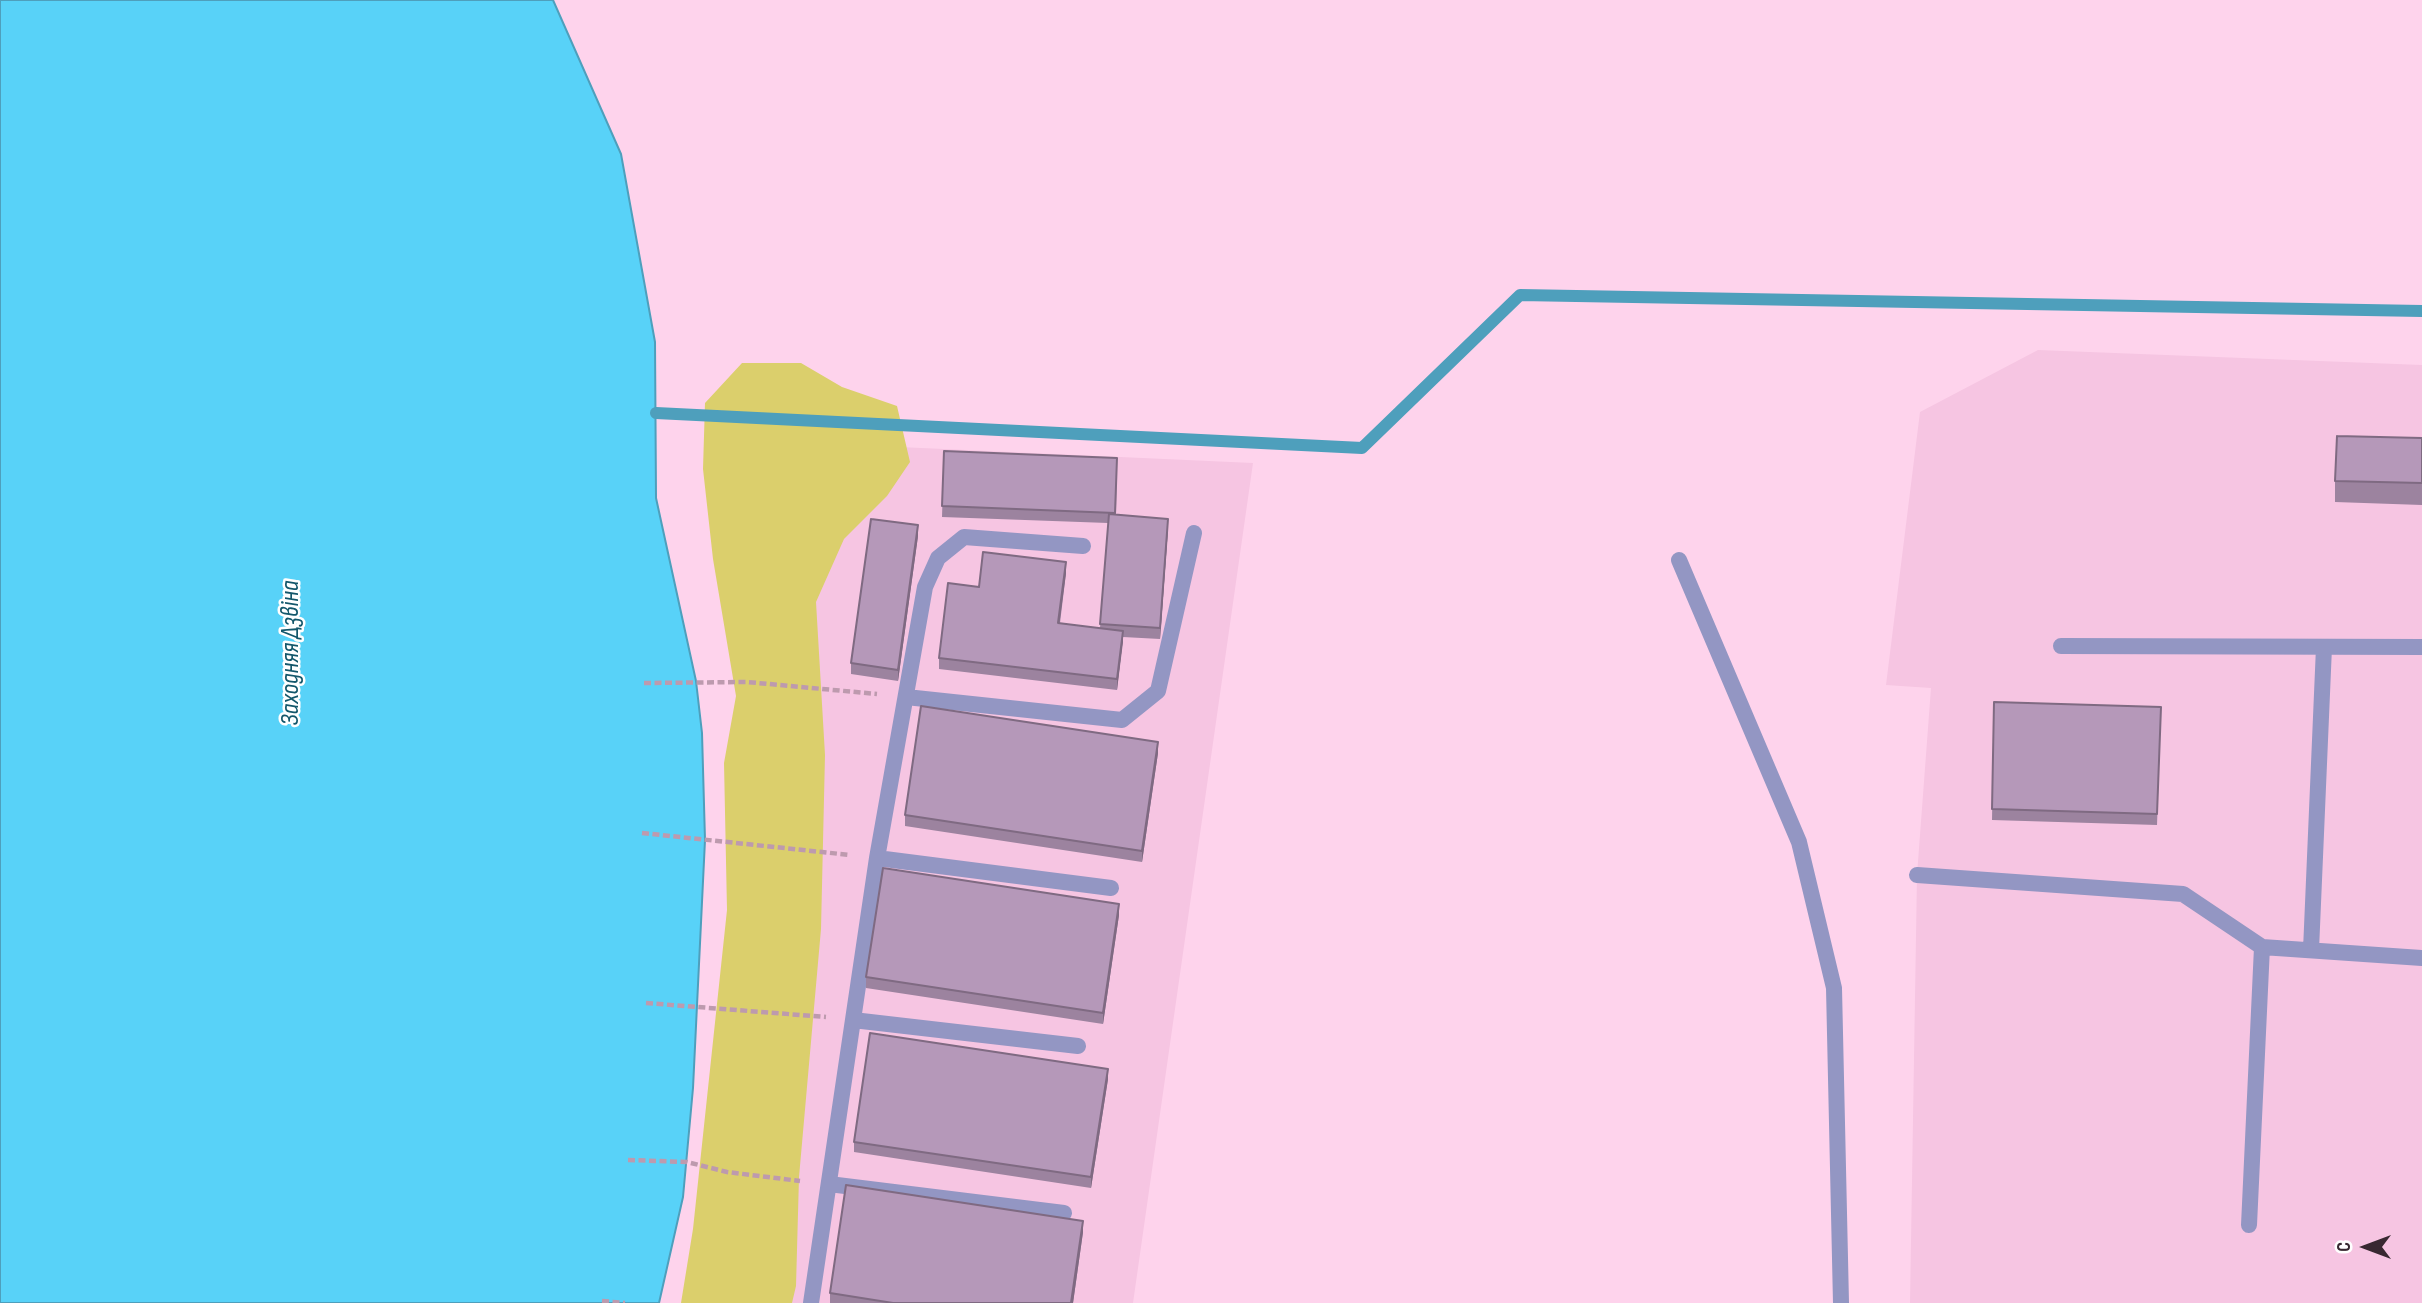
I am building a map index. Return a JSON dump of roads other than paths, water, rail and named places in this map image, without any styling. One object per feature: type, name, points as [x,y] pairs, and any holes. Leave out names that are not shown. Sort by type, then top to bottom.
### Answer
[{"type":"lane","points":[[906,697],[1122,720],[1158,691],[1194,533]]},
{"type":"lane","points":[[811,1303],[877,858],[926,587],[938,558],[964,537],[1083,546]]},
{"type":"lane","points":[[1679,560],[1799,842],[1834,988],[1841,1303]]},
{"type":"lane","points":[[2062,646],[2422,647]]},
{"type":"lane","points":[[2311,950],[2325,647]]},
{"type":"lane","points":[[877,858],[1111,888]]},
{"type":"lane","points":[[1917,876],[2183,894],[2262,947],[2422,958]]},
{"type":"lane","points":[[2249,1225],[2262,947]]},
{"type":"lane","points":[[853,1020],[1079,1046]]},
{"type":"lane","points":[[829,1184],[1064,1213]]},
{"type":"water","name":"Заходняя Дзвіна","points":[[0,0],[553,0],[621,154],[655,342],[656,498],[696,681],[702,733],[705,840],[693,1088],[683,1197],[659,1303],[0,1303]]},
{"type":"waterway","points":[[656,413],[1362,448],[1520,295],[2422,311]]}]
